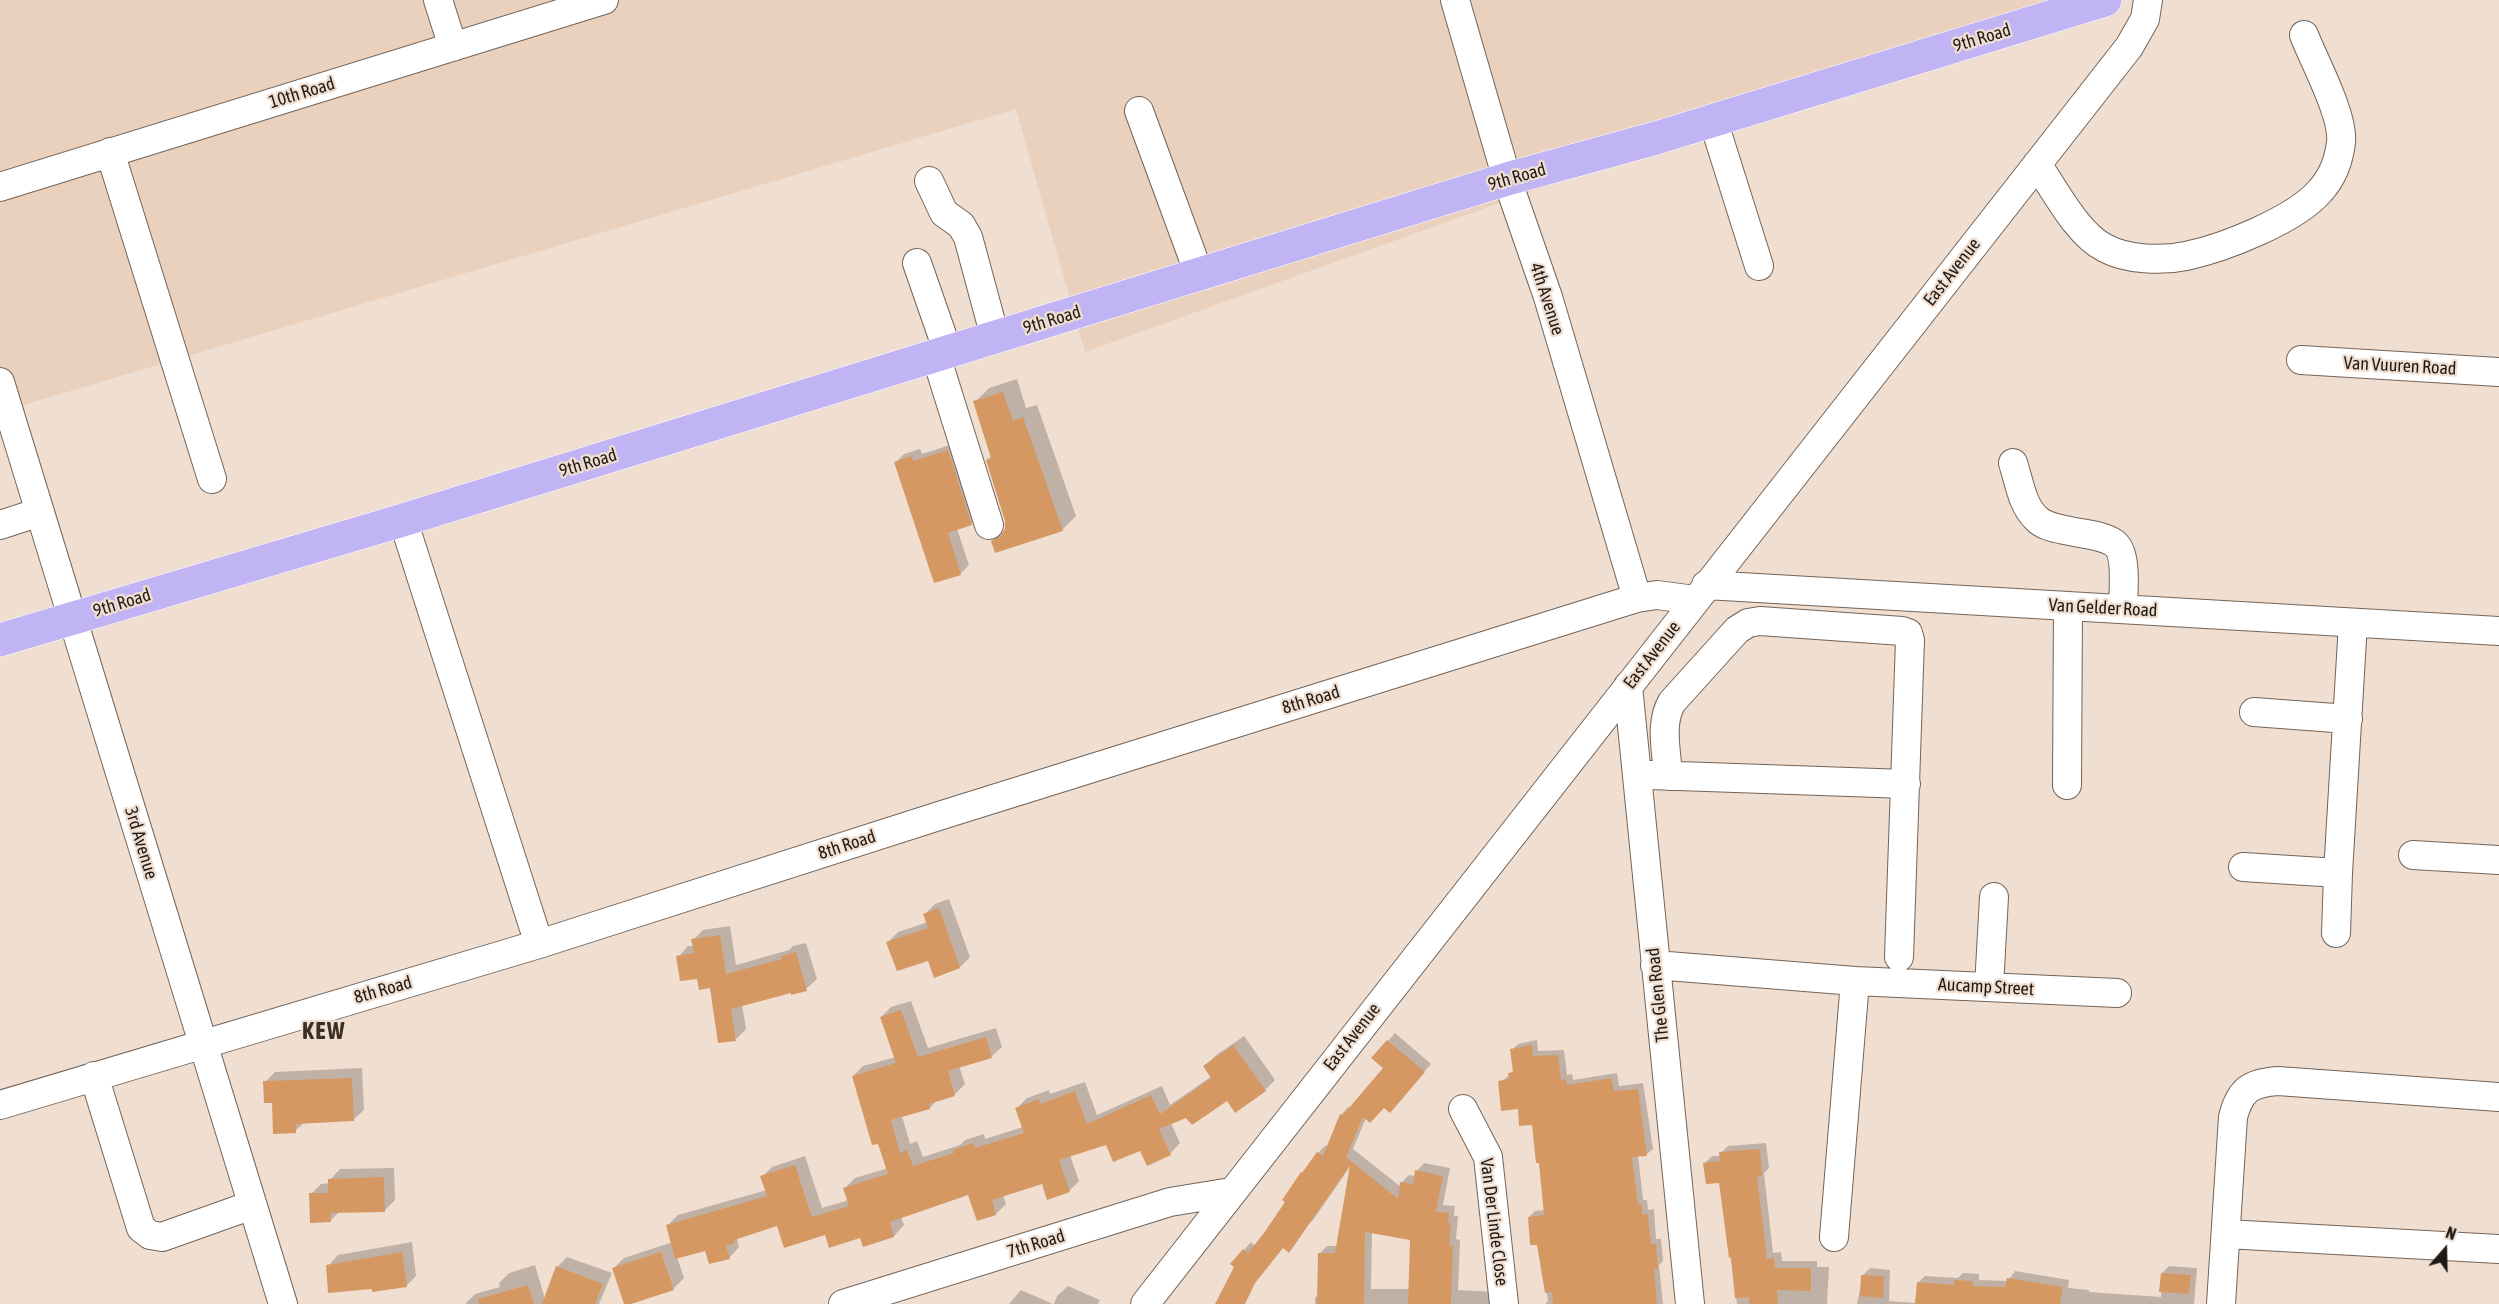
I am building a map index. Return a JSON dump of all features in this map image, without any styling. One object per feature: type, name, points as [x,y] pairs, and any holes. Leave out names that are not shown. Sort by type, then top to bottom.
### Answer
[{"type":"main road","name":"9th Road","points":[[0,640],[403,520],[1507,179],[1713,120],[2105,0]]},
{"type":"street","points":[[438,0],[453,47]]},
{"type":"street","name":"10th Road","points":[[0,186],[604,0]]},
{"type":"street","name":"4th Avenue","points":[[1455,0],[1507,179],[1548,297],[1637,598]]},
{"type":"street","name":"East Avenue","points":[[1145,1304],[2129,47],[2145,19],[2148,0]]},
{"type":"street","points":[[2037,164],[2081,227],[2094,241],[2106,249],[2125,256],[2185,256],[2283,221],[2319,192],[2330,178],[2336,164],[2341,140],[2340,123],[2304,35]]},
{"type":"street","points":[[1139,111],[1199,274]]},
{"type":"street","points":[[1713,120],[1759,266]]},
{"type":"street","points":[[110,152],[212,479]]},
{"type":"street","points":[[929,181],[944,213],[965,230],[995,338]]},
{"type":"street","points":[[917,263],[989,525]]},
{"type":"street","name":"Van Vuuren Road","points":[[2301,360],[2499,372]]},
{"type":"street","name":"3rd Avenue","points":[[0,382],[283,1304]]},
{"type":"street","points":[[2013,463],[2028,508],[2036,519],[2051,527],[2105,539],[2115,544],[2121,552],[2123,563],[2124,609]]},
{"type":"street","points":[[0,525],[40,512]]},
{"type":"street","points":[[403,520],[539,944]]},
{"type":"street","name":"8th Road","points":[[0,1105],[539,944],[953,811],[1637,598],[1701,592]]},
{"type":"street","name":"Van Gelder Road","points":[[1701,592],[2068,606],[2499,631]]},
{"type":"street","points":[[2067,785],[2068,606]]},
{"type":"street","points":[[1668,776],[1664,722],[1672,702],[1737,630],[1748,623],[1760,621],[1908,633],[1910,640],[1899,957]]},
{"type":"street","points":[[2336,933],[2337,873],[2354,623]]},
{"type":"street","name":"The Glen Road","points":[[1628,686],[1690,1304]]},
{"type":"street","points":[[2254,712],[2348,719]]},
{"type":"street","points":[[1636,775],[1906,784]]},
{"type":"street","points":[[2413,855],[2499,860]]},
{"type":"street","points":[[2243,867],[2337,873]]},
{"type":"street","points":[[1989,987],[1994,897]]},
{"type":"street","name":"Aucamp Street","points":[[1655,965],[1855,981],[2118,993]]},
{"type":"street","points":[[1834,1237],[1855,981]]},
{"type":"street","points":[[94,1076],[141,1228],[150,1235],[162,1237],[252,1205]]},
{"type":"street","points":[[2221,1304],[2233,1117],[2242,1094],[2251,1087],[2263,1082],[2277,1081],[2499,1097]]},
{"type":"street","name":"Van Der Linde Close","points":[[1463,1109],[1488,1157],[1504,1304]]},
{"type":"street","name":"7th Road","points":[[843,1304],[1170,1202],[1231,1192]]},
{"type":"street","points":[[2226,1234],[2499,1249]]},
{"type":"shaded area","points":[[0,0],[2064,0],[1085,352],[1016,109],[0,412]]},
{"type":"building","points":[[1003,392],[1013,421],[1023,417],[1063,531],[995,553],[991,541],[1001,536],[1005,528],[1005,521],[986,460],[991,458],[973,401]]},
{"type":"building","points":[[948,450],[972,525],[948,533],[961,575],[934,583],[894,462],[912,456],[913,461]]},
{"type":"building","points":[[939,908],[960,968],[934,978],[928,961],[897,971],[886,942],[928,928],[923,914]]},
{"type":"building","points":[[720,935],[726,974],[782,959],[781,956],[796,952],[807,991],[731,1009],[736,1041],[718,1043],[710,988],[699,990],[697,979],[680,981],[676,956],[694,953],[691,939]]},
{"type":"building","points":[[901,1010],[918,1057],[986,1037],[992,1058],[948,1071],[955,1096],[929,1104],[930,1109],[891,1120],[900,1153],[907,1150],[913,1166],[954,1153],[953,1150],[973,1143],[975,1148],[1024,1133],[1015,1108],[1039,1099],[1040,1104],[1075,1091],[1087,1124],[1151,1095],[1160,1114],[1211,1078],[1203,1066],[1233,1045],[1266,1091],[1235,1113],[1227,1101],[1192,1125],[1186,1118],[1159,1129],[1171,1155],[1147,1166],[1140,1151],[1113,1162],[1106,1145],[1059,1160],[1070,1192],[1047,1200],[1042,1184],[992,1200],[996,1215],[977,1221],[968,1195],[890,1222],[894,1237],[863,1247],[860,1238],[829,1248],[825,1235],[784,1248],[777,1226],[734,1240],[735,1243],[726,1246],[730,1259],[709,1264],[705,1251],[675,1259],[666,1225],[767,1196],[760,1176],[795,1165],[812,1217],[849,1206],[843,1188],[888,1174],[878,1144],[872,1145],[852,1076],[896,1063],[880,1017]]},
{"type":"building","points":[[1387,1040],[1425,1072],[1390,1113],[1384,1108],[1370,1123],[1363,1117],[1346,1157],[1398,1199],[1400,1182],[1413,1184],[1415,1170],[1443,1176],[1436,1212],[1449,1213],[1448,1223],[1451,1223],[1449,1246],[1453,1246],[1451,1304],[1408,1304],[1410,1240],[1365,1232],[1364,1304],[1317,1304],[1318,1253],[1335,1253],[1350,1165],[1289,1253],[1283,1248],[1255,1283],[1245,1304],[1215,1304],[1234,1267],[1230,1264],[1243,1249],[1248,1253],[1264,1233],[1285,1202],[1282,1200],[1301,1172],[1317,1152],[1323,1156],[1340,1114],[1343,1115],[1383,1068],[1371,1058]]},
{"type":"building","points":[[1532,1045],[1533,1056],[1558,1055],[1561,1080],[1566,1079],[1567,1085],[1611,1078],[1614,1091],[1638,1089],[1647,1156],[1632,1157],[1638,1205],[1642,1205],[1642,1215],[1648,1214],[1651,1244],[1656,1244],[1658,1269],[1654,1269],[1657,1304],[1553,1304],[1552,1292],[1545,1293],[1537,1245],[1530,1245],[1528,1217],[1544,1215],[1539,1163],[1536,1163],[1532,1125],[1519,1126],[1518,1109],[1501,1111],[1498,1081],[1509,1079],[1508,1073],[1513,1072],[1510,1049]]},
{"type":"building","points":[[352,1078],[354,1121],[296,1124],[296,1133],[273,1134],[272,1103],[264,1103],[263,1081]]},
{"type":"building","points":[[1760,1149],[1762,1176],[1757,1177],[1767,1259],[1774,1258],[1775,1268],[1811,1268],[1811,1291],[1777,1290],[1778,1304],[1749,1304],[1749,1297],[1735,1298],[1719,1183],[1706,1184],[1703,1163],[1720,1161],[1719,1152]]},
{"type":"building","points":[[384,1177],[385,1212],[330,1213],[331,1222],[310,1223],[309,1193],[328,1193],[328,1179]]},
{"type":"building","points":[[402,1252],[407,1287],[372,1292],[372,1289],[328,1293],[326,1265]]},
{"type":"building","points":[[661,1252],[674,1290],[631,1304],[624,1304],[612,1268]]},
{"type":"building","points":[[556,1266],[603,1284],[595,1304],[542,1304]]},
{"type":"building","points":[[2161,1273],[2191,1275],[2189,1294],[2159,1292]]},
{"type":"building","points":[[1861,1275],[1884,1276],[1883,1298],[1860,1296]]},
{"type":"building","points":[[2007,1278],[2063,1287],[2060,1304],[1915,1304],[1917,1282],[1954,1285],[1954,1280],[1973,1281],[1972,1286],[2005,1287]]},
{"type":"building","points":[[528,1285],[534,1304],[479,1304],[478,1299]]},
{"type":"district","name":"KEW","points":[[324,1031]]}]
